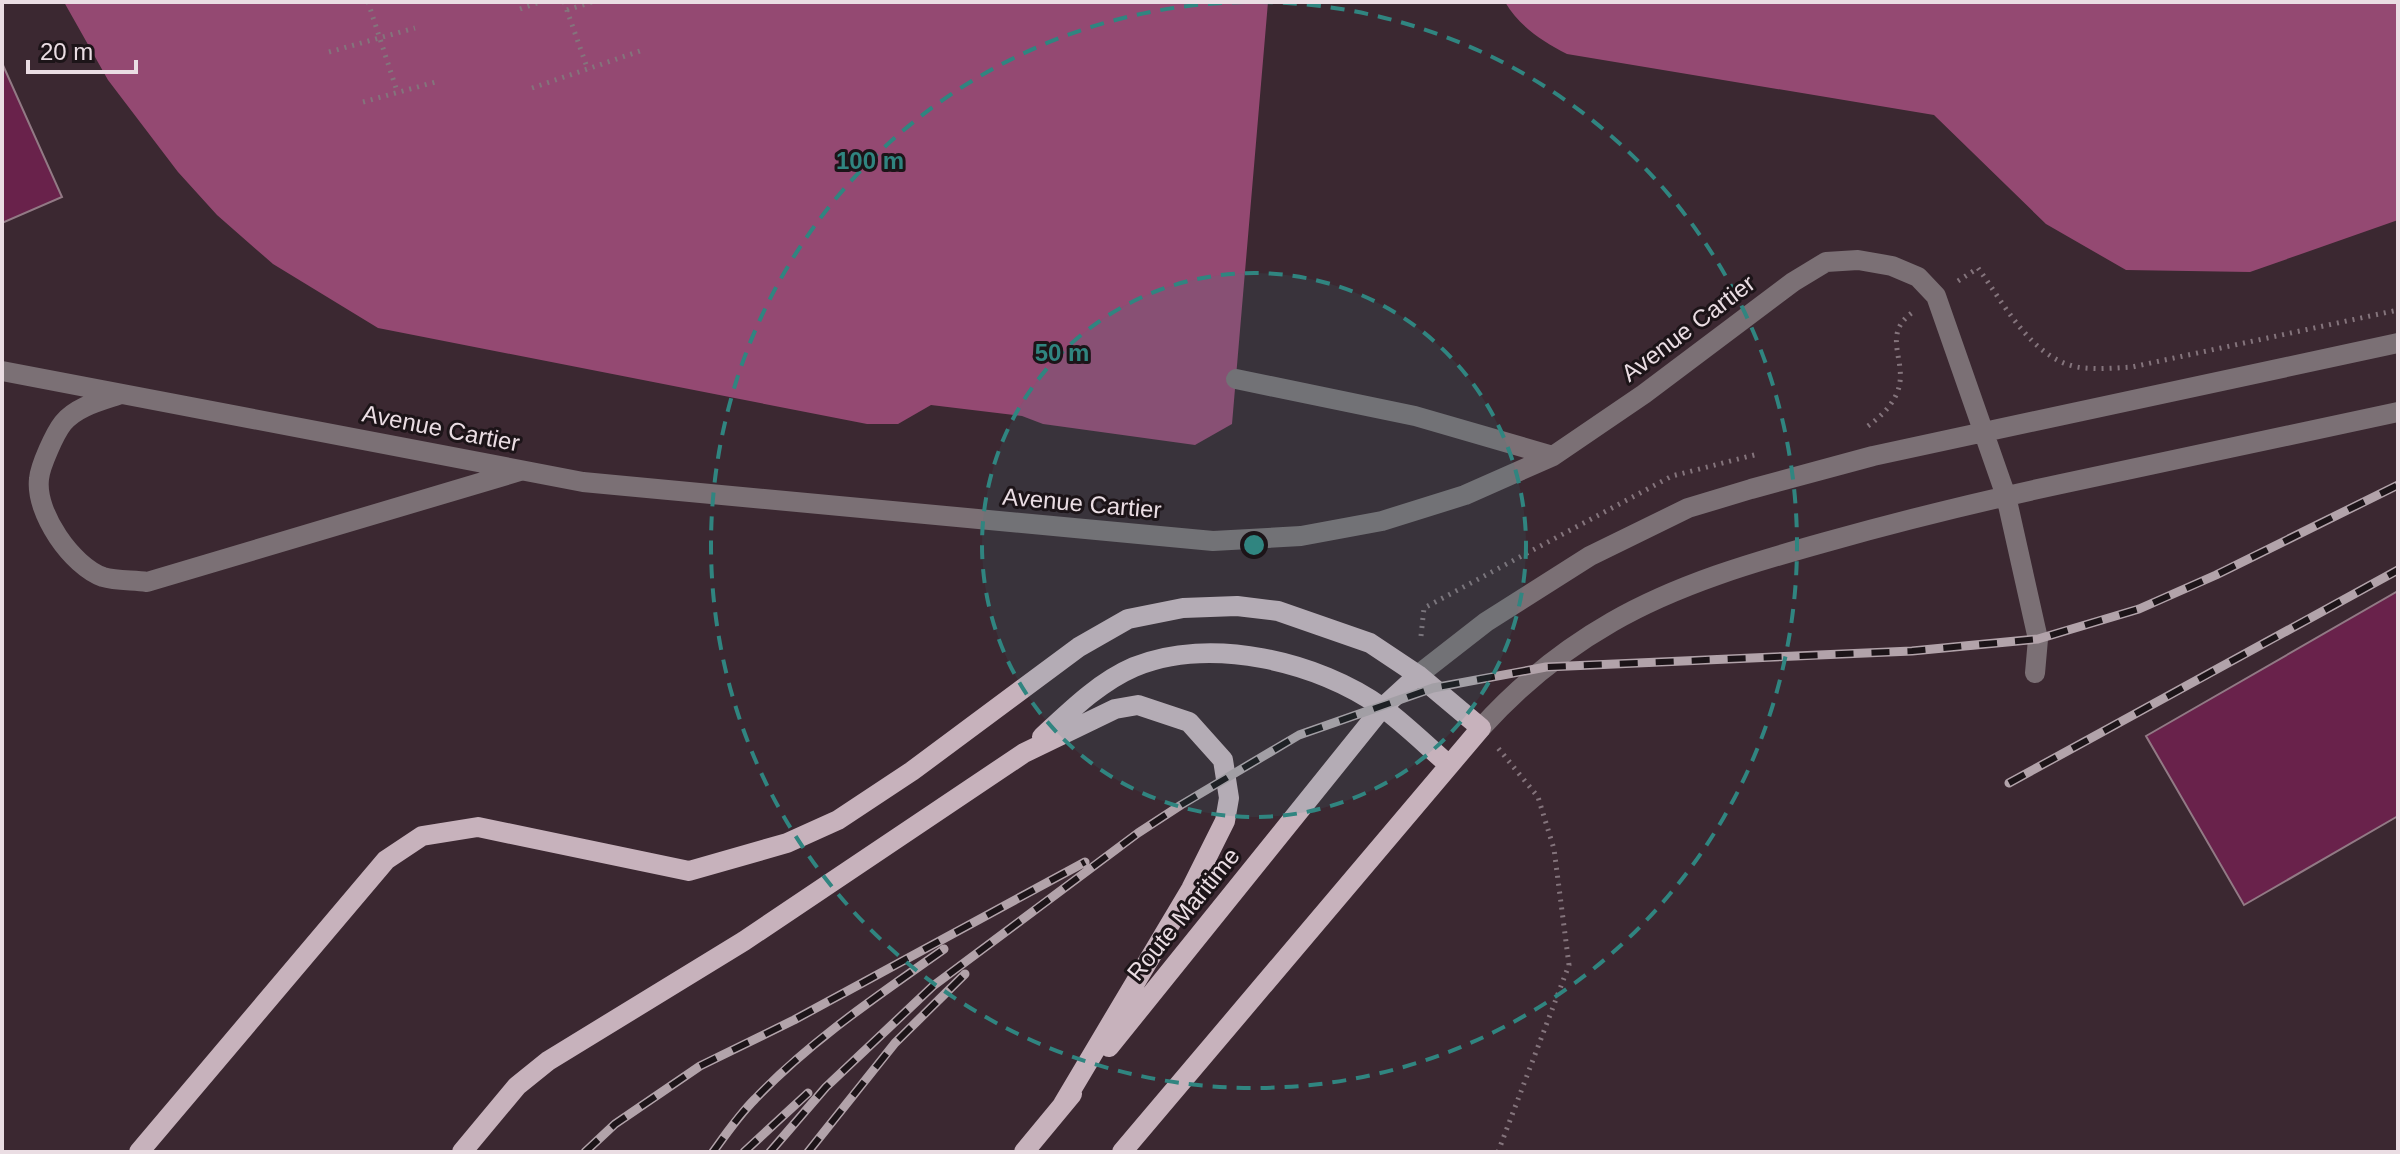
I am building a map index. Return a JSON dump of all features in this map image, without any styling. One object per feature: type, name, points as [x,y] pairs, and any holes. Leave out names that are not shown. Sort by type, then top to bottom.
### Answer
[{"type":"main road","points":[[139,1152],[386,860],[422,836],[478,827],[689,871],[787,843],[838,820],[900,779],[1079,647],[1128,619],[1183,608],[1237,606],[1278,611],[1370,643],[1418,675],[1481,728],[1122,1152]]},
{"type":"main road","points":[[462,1152],[517,1086],[548,1061],[744,941],[1024,753],[1086,698],[1132,668],[1173,655],[1230,654],[1284,662],[1336,683],[1382,708],[1448,764]]},
{"type":"main road","points":[[1382,708],[1418,675]]},
{"type":"main road","points":[[1024,753],[1115,709],[1138,705],[1189,722],[1223,760],[1229,798],[1225,821],[1211,854],[1063,1104]]},
{"type":"main road","name":"Route Maritime","points":[[1024,1152],[1382,708]]},
{"type":"street","name":"Avenue Cartier","points":[[2,371],[598,483],[1213,541],[1301,536],[1382,521],[1465,495],[1553,456],[1644,394],[1793,282],[1826,262],[1858,260],[1892,266],[1918,277],[1936,296]]},
{"type":"street","points":[[1936,296],[2006,496],[2038,639],[2035,673]]},
{"type":"street","points":[[1418,675],[1486,622],[1590,556],[1688,508],[1873,456],[2398,343]]},
{"type":"street","points":[[1236,379],[1415,416],[1553,456]]},
{"type":"street","points":[[122,394],[89,405],[64,422],[50,446],[38,480],[46,518],[71,556],[103,577],[147,582],[523,470]]},
{"type":"street","points":[[1481,728],[1510,696],[1612,622],[1689,586],[1776,556],[2006,496],[2398,412]]},
{"type":"path","points":[[368,2],[396,88]]},
{"type":"path","points":[[520,9],[540,2]]},
{"type":"path","points":[[564,2],[588,70]]},
{"type":"path","points":[[567,10],[592,2]]},
{"type":"path","points":[[329,52],[415,28]]},
{"type":"path","points":[[532,88],[640,51]]},
{"type":"path","points":[[363,102],[439,81]]},
{"type":"path","points":[[1866,427],[1885,412],[1898,391],[1900,364],[1894,340],[1904,318],[1978,268],[2025,333],[2047,353],[2073,366],[2100,369],[2132,367],[2398,310]]},
{"type":"path","points":[[1418,675],[1424,608],[1672,476],[1762,453]]},
{"type":"path","points":[[1481,728],[1538,797],[1554,849],[1569,965],[1498,1152]]},
{"type":"shaded area","points":[[64,2],[1268,2],[1232,424],[1195,445],[1043,424],[1022,416],[931,405],[898,424],[867,424],[378,328],[273,264],[217,215],[178,172],[108,80]]},
{"type":"shaded area","points":[[1505,2],[2398,2],[2398,220],[2250,272],[2126,270],[2046,224],[1934,115],[1567,54],[1532,32]]},
{"type":"building","points":[[2,63],[62,197],[2,223]]},
{"type":"building","points":[[2398,591],[2398,816],[2244,905],[2146,736]]},
{"type":"railway","points":[[770,1152],[826,1087],[933,986],[1138,833],[1299,735],[1433,688],[1546,667],[1912,651],[2038,639],[2139,609],[2216,575],[2398,485]]},
{"type":"railway","points":[[2009,783],[2398,570]]},
{"type":"railway","points":[[585,1152],[615,1124],[700,1066],[794,1020],[1085,862]]},
{"type":"railway","points":[[713,1152],[749,1105],[776,1078],[846,1020],[944,949]]},
{"type":"railway","points":[[808,1152],[895,1043],[965,974]]},
{"type":"railway","points":[[744,1152],[808,1093]]}]
